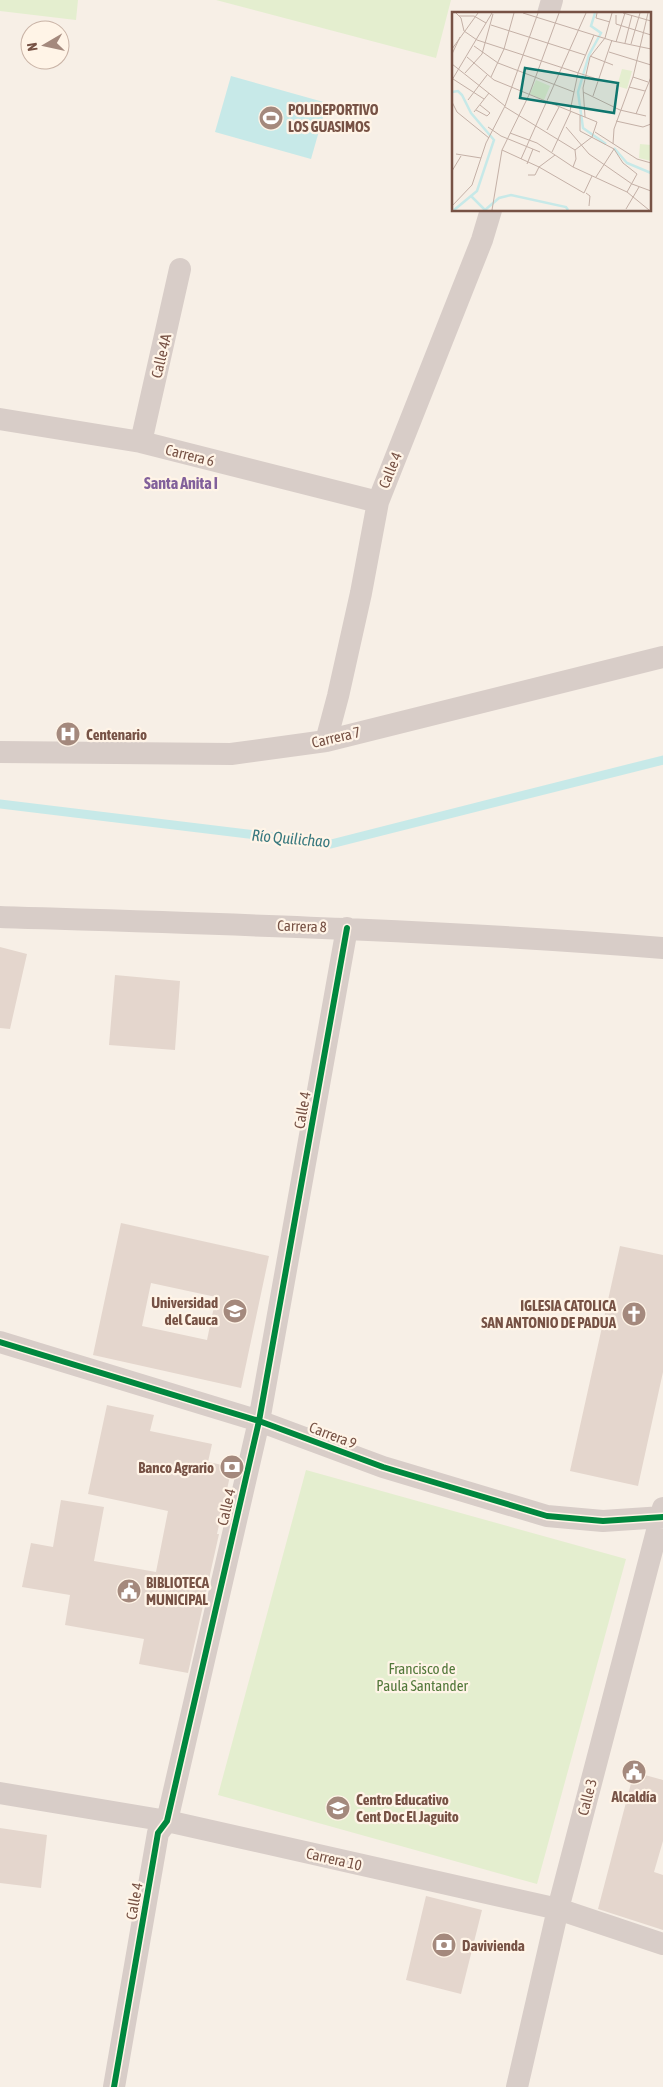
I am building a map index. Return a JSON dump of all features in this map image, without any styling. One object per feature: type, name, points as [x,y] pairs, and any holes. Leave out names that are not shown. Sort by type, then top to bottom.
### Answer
[{"type":"street","name":"Calle 4","points":[[326,741],[359,602],[378,502],[482,240],[491,211]]},
{"type":"street","name":"Calle 4A","points":[[141,442],[180,269]]},
{"type":"street","name":"Carrera 6","points":[[0,419],[141,442],[378,502]]},
{"type":"street","name":"Carrera 7","points":[[0,752],[231,754],[326,741],[663,657]]},
{"type":"street","name":"Carrera 8","points":[[0,917],[347,928],[556,939],[663,948]]},
{"type":"street","name":"Calle 4","points":[[114,2087],[158,1833],[167,1821],[259,1420],[347,928]]},
{"type":"street","name":"Carrera 9","points":[[0,1342],[259,1420],[383,1467],[546,1516],[603,1521],[662,1514]]},
{"type":"street","name":"Calle 3","points":[[517,2087],[558,1909],[662,1514]]},
{"type":"street","name":"Carrera 10","points":[[0,1793],[167,1821],[558,1909],[663,1944]]},
{"type":"green space","points":[[0,0],[78,0],[76,20],[0,11]]},
{"type":"green space","points":[[216,0],[451,0],[436,58]]},
{"type":"green space","name":"Francisco de Paula Santander","points":[[306,1470],[626,1559],[537,1884],[218,1795]]},
{"type":"water","name":"POLIDEPORTIVO LOS GUASIMOS","points":[[231,76],[327,103],[311,159],[215,132]]},
{"type":"building","points":[[0,947],[27,954],[10,1029],[0,1028]]},
{"type":"building","points":[[115,975],[180,981],[175,1050],[109,1045]]},
{"type":"building","name":"Universidad del Cauca","points":[[121,1223],[269,1256],[241,1388],[93,1355]],"holes":[[[151,1283],[216,1297],[207,1340],[142,1326]]]},
{"type":"building","name":"IGLESIA CATOLICA SAN ANTONIO DE PADUA","points":[[620,1246],[663,1255],[663,1372],[638,1486],[570,1471]]},
{"type":"building","name":"BIBLIOTECA MUNICIPAL","points":[[107,1405],[154,1415],[150,1431],[212,1444],[208,1462],[232,1467],[188,1673],[139,1664],[144,1639],[65,1625],[70,1595],[22,1587],[31,1543],[53,1547],[61,1500],[104,1507],[94,1561],[156,1572],[168,1511],[88,1494]]},
{"type":"building","points":[[634,1772],[663,1780],[663,1841],[654,1872],[663,1875],[663,1930],[598,1909]]},
{"type":"building","points":[[0,1828],[47,1835],[41,1888],[0,1883]]},
{"type":"building","name":"Davivienda","points":[[426,1896],[482,1910],[461,1994],[406,1980]]},
{"type":"waterway","name":"Río Quilichao","points":[[0,804],[331,844],[663,760]]},
{"type":"cycle path","points":[[114,2087],[158,1833],[167,1821],[259,1421],[347,928]]},
{"type":"cycle path","points":[[0,1342],[259,1421],[383,1467],[547,1516],[603,1521],[663,1517]]},
{"type":"place","name":"POLIDEPORTIVO LOS GUASIMOS","points":[[271,118]]},
{"type":"place","name":"Centenario","points":[[68,734]]},
{"type":"place","name":"Universidad del Cauca","points":[[235,1311]]},
{"type":"place","name":"IGLESIA CATOLICA SAN ANTONIO DE PADUA","points":[[634,1314]]},
{"type":"place","name":"Banco Agrario","points":[[232,1467]]},
{"type":"place","name":"BIBLIOTECA MUNICIPAL","points":[[129,1591]]},
{"type":"place","name":"Alcaldía","points":[[634,1772]]},
{"type":"place","name":"Centro Educativo Cent Doc El Jaguito","points":[[338,1808]]},
{"type":"place","name":"Davivienda","points":[[444,1945]]},
{"type":"district","name":"Santa Anita I","points":[[181,483]]}]
